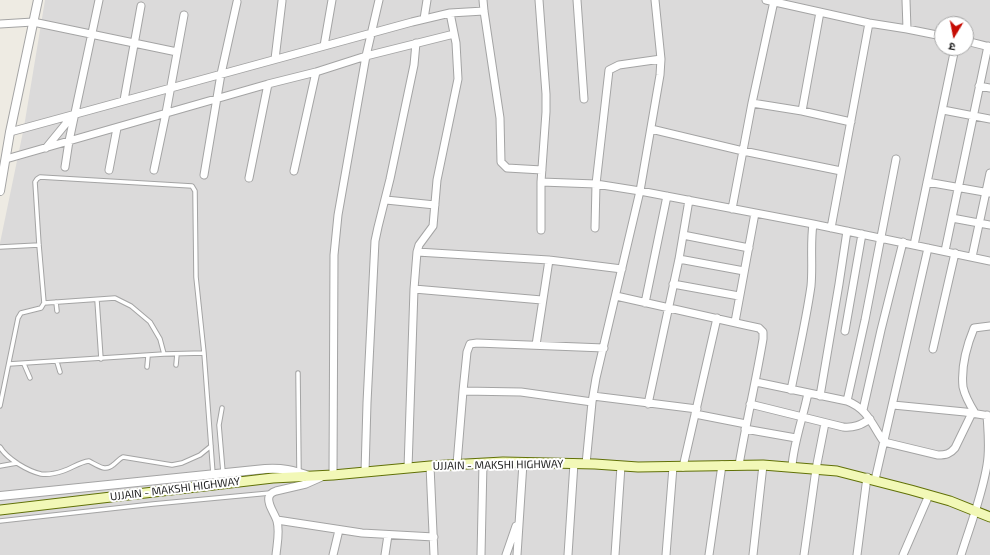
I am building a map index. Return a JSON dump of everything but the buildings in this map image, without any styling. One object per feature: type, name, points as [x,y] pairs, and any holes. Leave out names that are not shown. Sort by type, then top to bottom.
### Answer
[{"type":"main road","name":"UJJAIN - MAKSHI HIGHWAY","points":[[0,510],[273,478],[329,475],[458,464],[574,463],[672,467],[738,464],[792,466],[838,470],[929,495],[990,516]]},
{"type":"street","points":[[0,191],[6,159],[4,151],[10,132],[38,0]]},
{"type":"street","points":[[65,167],[69,141],[99,0]]},
{"type":"street","points":[[324,46],[332,0]]},
{"type":"street","points":[[276,555],[278,538],[277,520],[269,501],[269,496],[276,491],[306,484],[329,475],[334,255],[338,215],[366,56],[380,0]]},
{"type":"street","points":[[424,19],[427,0]]},
{"type":"street","points":[[483,0],[500,118],[501,162],[507,168],[512,169],[542,170]]},
{"type":"street","points":[[539,0],[546,94],[541,182],[541,230]]},
{"type":"street","points":[[578,0],[584,99]]},
{"type":"street","points":[[906,0],[908,29]]},
{"type":"street","points":[[275,59],[282,1]]},
{"type":"street","points":[[586,464],[593,399],[640,191],[651,130],[661,59],[658,1]]},
{"type":"street","points":[[732,209],[770,1],[869,23],[934,34]]},
{"type":"street","points":[[204,175],[221,74],[237,2]]},
{"type":"street","points":[[124,100],[141,6]]},
{"type":"street","points":[[10,132],[75,113],[424,19],[450,13],[484,10]]},
{"type":"street","points":[[802,112],[820,12]]},
{"type":"street","points":[[408,468],[414,290],[417,252],[419,246],[433,226],[437,180],[458,79],[458,63],[450,13]]},
{"type":"street","points":[[154,170],[166,114],[184,14]]},
{"type":"street","points":[[0,24],[33,22],[177,52]]},
{"type":"street","points":[[832,228],[841,171],[869,23]]},
{"type":"street","points":[[6,159],[268,84],[316,72],[366,56],[454,34]]},
{"type":"street","points":[[365,472],[376,242],[414,65],[416,43]]},
{"type":"street","points":[[945,251],[979,86],[989,46],[974,43]]},
{"type":"street","points":[[914,245],[954,56]]},
{"type":"street","points":[[595,228],[596,184],[609,70],[619,65],[661,59]]},
{"type":"street","points":[[294,171],[316,72]]},
{"type":"street","points":[[248,178],[268,84]]},
{"type":"street","points":[[979,86],[990,88]]},
{"type":"street","points":[[752,103],[851,122]]},
{"type":"street","points":[[943,110],[990,118]]},
{"type":"street","points":[[46,148],[75,113]]},
{"type":"street","points":[[109,170],[117,128]]},
{"type":"street","points":[[651,130],[841,171]]},
{"type":"street","points":[[847,401],[896,159]]},
{"type":"street","points":[[972,257],[979,223],[988,193],[990,174]]},
{"type":"street","points":[[541,182],[596,184],[640,191],[813,224],[990,261]]},
{"type":"street","points":[[927,182],[988,193]]},
{"type":"street","points":[[645,303],[667,196]]},
{"type":"street","points":[[386,200],[435,205]]},
{"type":"street","points":[[648,404],[690,200]]},
{"type":"street","points":[[735,322],[755,213]]},
{"type":"street","points":[[952,218],[990,226]]},
{"type":"street","points":[[791,390],[811,286],[813,253],[811,235],[813,224]]},
{"type":"street","points":[[820,396],[847,231]]},
{"type":"street","points":[[845,331],[862,234]]},
{"type":"street","points":[[683,235],[749,248]]},
{"type":"street","points":[[863,410],[903,242]]},
{"type":"street","points":[[857,555],[871,478],[884,442],[893,406],[928,248]]},
{"type":"street","points":[[417,252],[549,260],[622,269]]},
{"type":"street","points":[[933,349],[955,253]]},
{"type":"street","points":[[678,259],[744,271]]},
{"type":"street","points":[[536,345],[549,260]]},
{"type":"street","points":[[673,284],[739,296]]},
{"type":"street","points":[[414,290],[542,300]]},
{"type":"street","points":[[616,296],[735,322],[759,328],[763,332],[756,382],[738,464]]},
{"type":"street","points":[[683,466],[717,318]]},
{"type":"street","points":[[973,413],[963,388],[963,373],[969,339],[974,328],[990,326]]},
{"type":"street","points":[[458,464],[463,391],[467,352],[470,344],[477,343],[604,348]]},
{"type":"street","points":[[756,382],[856,404],[870,419],[884,442],[938,455],[945,455],[955,448],[973,413]]},
{"type":"street","points":[[463,391],[521,392],[648,404],[696,412],[746,427],[796,438]]},
{"type":"street","points":[[792,466],[796,438],[808,393]]},
{"type":"street","points":[[750,404],[843,428],[853,428],[870,419]]},
{"type":"street","points":[[893,406],[923,407],[989,416],[989,448],[987,466],[975,512],[961,555]]},
{"type":"street","points":[[804,555],[816,469],[825,423]]},
{"type":"street","points":[[482,555],[483,463]]},
{"type":"street","points":[[517,555],[524,463]]},
{"type":"street","points":[[568,555],[574,463]]},
{"type":"street","points":[[709,555],[722,465]]},
{"type":"street","points":[[753,555],[763,465]]},
{"type":"street","points":[[430,466],[434,555]]},
{"type":"street","points":[[616,555],[621,466]]},
{"type":"street","points":[[666,555],[672,467]]},
{"type":"street","points":[[0,496],[278,468],[290,469],[310,476]]},
{"type":"street","points":[[903,555],[929,495]]},
{"type":"street","points":[[506,555],[519,516]]},
{"type":"street","points":[[277,520],[339,530],[388,535],[434,537]]},
{"type":"street","points":[[333,555],[339,530]]},
{"type":"street","points":[[385,555],[388,535]]},
{"type":"lane","points":[[0,406],[18,318],[21,313],[41,308],[44,303],[35,182],[37,179],[192,186],[195,191],[196,277],[214,474]]},
{"type":"lane","points":[[0,247],[39,245]]},
{"type":"lane","points":[[44,303],[115,298],[131,306],[150,322],[160,339],[164,354]]},
{"type":"lane","points":[[97,300],[101,359]]},
{"type":"lane","points":[[56,302],[57,311]]},
{"type":"lane","points":[[9,364],[164,354],[204,353]]},
{"type":"lane","points":[[176,365],[177,354]]},
{"type":"lane","points":[[147,366],[148,356]]},
{"type":"lane","points":[[57,362],[60,372]]},
{"type":"lane","points":[[24,364],[30,378]]},
{"type":"lane","points":[[298,373],[299,472]]},
{"type":"lane","points":[[222,408],[219,425],[223,473]]},
{"type":"lane","points":[[0,447],[9,459],[17,463],[42,474],[54,474],[86,461],[104,468],[109,468],[123,457],[172,465],[182,463],[200,455],[211,446]]},
{"type":"lane","points":[[0,466],[17,463]]},
{"type":"lane","points":[[0,521],[153,504],[272,493]]},
{"type":"shaded area","points":[[45,0],[990,0],[990,555],[0,555],[0,243],[24,127]]}]
